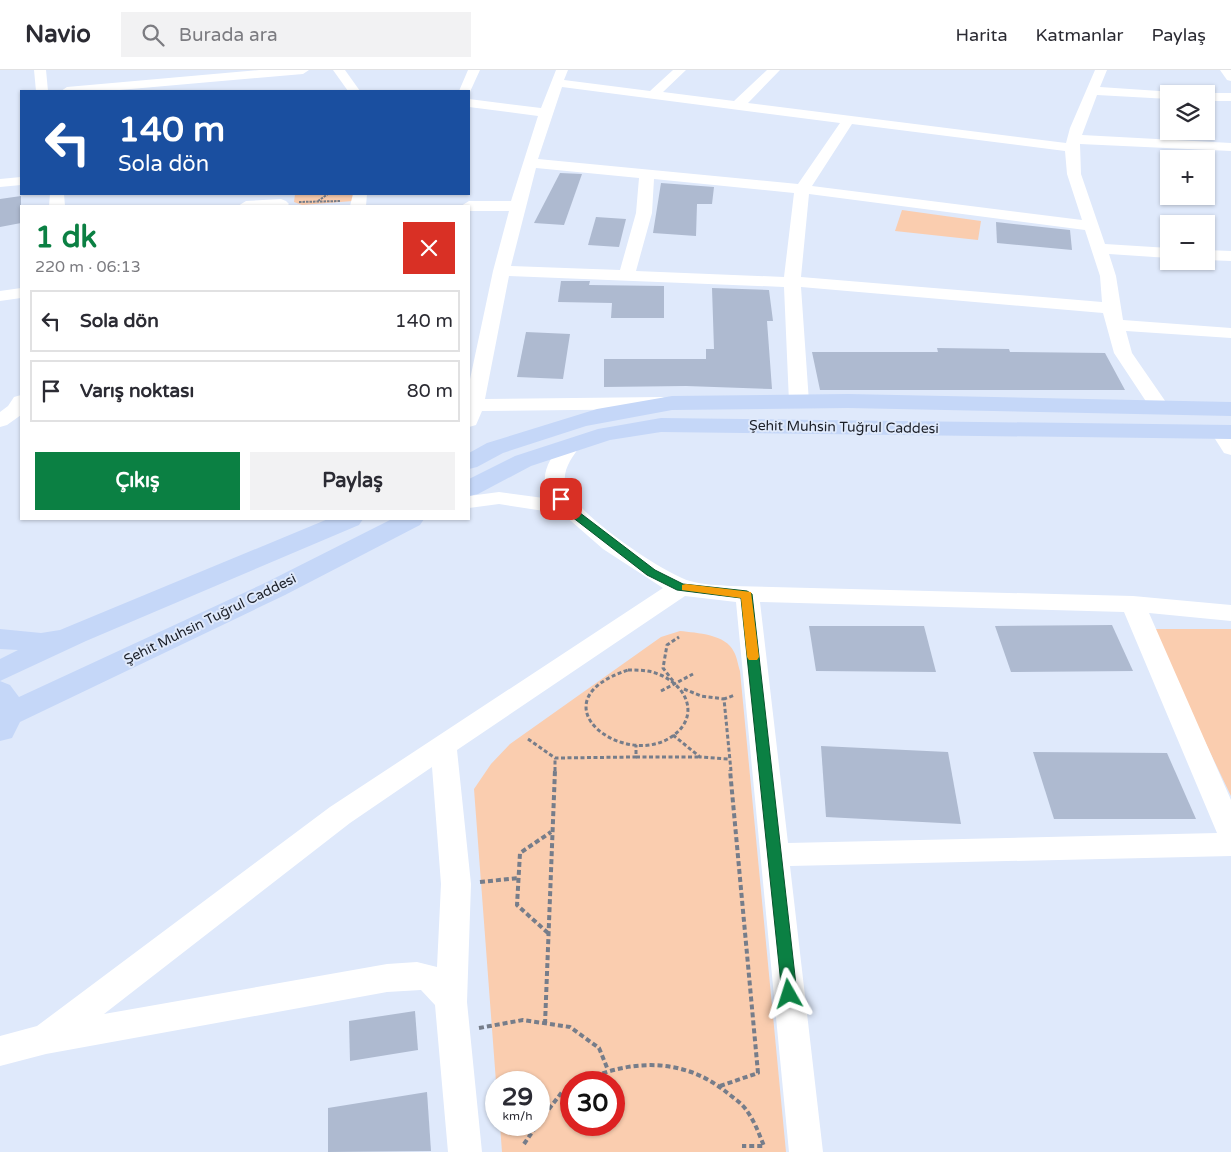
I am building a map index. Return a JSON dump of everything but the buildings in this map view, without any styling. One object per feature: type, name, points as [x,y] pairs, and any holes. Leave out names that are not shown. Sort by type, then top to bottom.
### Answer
[{"type":"main road","name":"Şehit Muhsin Tuğrul Caddesi","points":[[470,461],[495,448],[578,421],[605,414],[672,403],[799,402],[1231,409]]},
{"type":"main road","name":"Şehit Muhsin Tuğrul Caddesi","points":[[470,488],[523,460],[606,434],[661,425],[1227,437]]},
{"type":"main road","points":[[0,671],[76,634],[348,520]]},
{"type":"main road","name":"Şehit Muhsin Tuğrul Caddesi","points":[[3,713],[276,589],[409,520]]},
{"type":"main road","points":[[0,639],[41,643],[76,634]]},
{"type":"street","points":[[40,70],[42,90]]},
{"type":"street","points":[[73,90],[164,76],[303,70]]},
{"type":"street","points":[[339,70],[353,90]]},
{"type":"street","points":[[465,90],[474,70]]},
{"type":"street","points":[[653,94],[680,70]]},
{"type":"street","points":[[738,105],[774,70]]},
{"type":"street","points":[[1101,70],[1073,143],[1074,174],[1108,276],[1111,308],[1122,353],[1160,408]]},
{"type":"street","points":[[1226,70],[1231,77]]},
{"type":"street","points":[[258,71],[264,85]]},
{"type":"street","points":[[672,403],[471,410],[477,349],[501,271],[516,206],[560,76],[653,94],[849,119],[1073,143],[1231,148]]},
{"type":"street","points":[[1093,91],[1160,95]]},
{"type":"street","points":[[1215,97],[1231,97]]},
{"type":"street","points":[[470,103],[547,113]]},
{"type":"street","points":[[799,402],[792,281],[802,190],[849,119]]},
{"type":"street","points":[[530,164],[802,190],[1091,226]]},
{"type":"street","points":[[627,274],[644,213],[647,175]]},
{"type":"street","points":[[0,184],[20,181]]},
{"type":"street","points":[[256,205],[286,202]]},
{"type":"street","points":[[470,206],[516,206]]},
{"type":"street","points":[[1098,248],[1160,251]]},
{"type":"street","points":[[1215,255],[1231,256]]},
{"type":"street","points":[[501,271],[792,281],[1111,308]]},
{"type":"street","points":[[0,296],[20,293]]},
{"type":"street","points":[[1116,325],[1231,333]]},
{"type":"street","points":[[0,421],[15,410],[20,402]]},
{"type":"street","points":[[0,428],[20,422]]},
{"type":"street","points":[[571,445],[559,460],[555,474],[556,490],[567,508],[651,572],[681,587],[747,594],[1133,604],[1231,612]]},
{"type":"street","points":[[470,502],[500,498],[567,508]]},
{"type":"street","points":[[46,1039],[340,815],[681,587]]},
{"type":"street","points":[[747,594],[806,1152]]},
{"type":"street","points":[[1133,604],[1231,832]]},
{"type":"street","points":[[443,746],[456,884],[451,1002],[465,1152]]},
{"type":"street","points":[[774,855],[1231,844]]},
{"type":"street","points":[[0,1051],[46,1039],[387,978],[420,974],[441,985],[451,1002]]},
{"type":"path","points":[[317,202],[327,195]]},
{"type":"path","points":[[286,202],[342,201]]},
{"type":"path","points":[[679,637],[668,645],[663,668],[676,683],[683,690],[689,703],[688,715],[681,728],[673,735],[654,743],[636,745],[618,742],[602,735],[592,724],[586,713],[586,701],[591,690],[613,674],[628,670],[644,670],[659,674],[676,683],[686,691],[701,696],[724,699],[757,691]]},
{"type":"path","points":[[661,692],[693,674]]},
{"type":"path","points":[[720,1086],[758,1073],[724,699]]},
{"type":"path","points":[[673,735],[700,757]]},
{"type":"path","points":[[528,739],[555,758],[700,757],[729,759]]},
{"type":"path","points":[[636,745],[636,757]]},
{"type":"path","points":[[545,1024],[555,758]]},
{"type":"path","points":[[548,933],[517,905],[520,853],[552,831]]},
{"type":"path","points":[[456,884],[519,878]]},
{"type":"path","points":[[454,1032],[523,1020],[570,1027],[599,1048],[608,1070],[636,1064],[682,1066],[714,1081],[747,1111],[764,1146],[742,1146]]},
{"type":"path","points":[[550,1108],[560,1095]]},
{"type":"path","points":[[524,1144],[530,1136]]},
{"type":"shaded area","points":[[295,195],[353,195],[353,201],[302,205],[294,202]]},
{"type":"shaded area","points":[[902,210],[981,221],[978,240],[895,231]]},
{"type":"shaded area","points":[[1151,629],[1231,629],[1231,796]]},
{"type":"shaded area","points":[[680,631],[710,635],[725,641],[730,646],[736,656],[740,671],[786,1152],[502,1152],[501,1136],[550,1136],[550,1071],[495,1071],[474,789],[491,764],[510,744],[661,637]]},
{"type":"slow traffic","points":[[686,588],[747,594],[753,657]]},
{"type":"route","points":[[561,499],[567,508],[651,572],[681,587],[732,594],[747,594],[789,994]]}]
